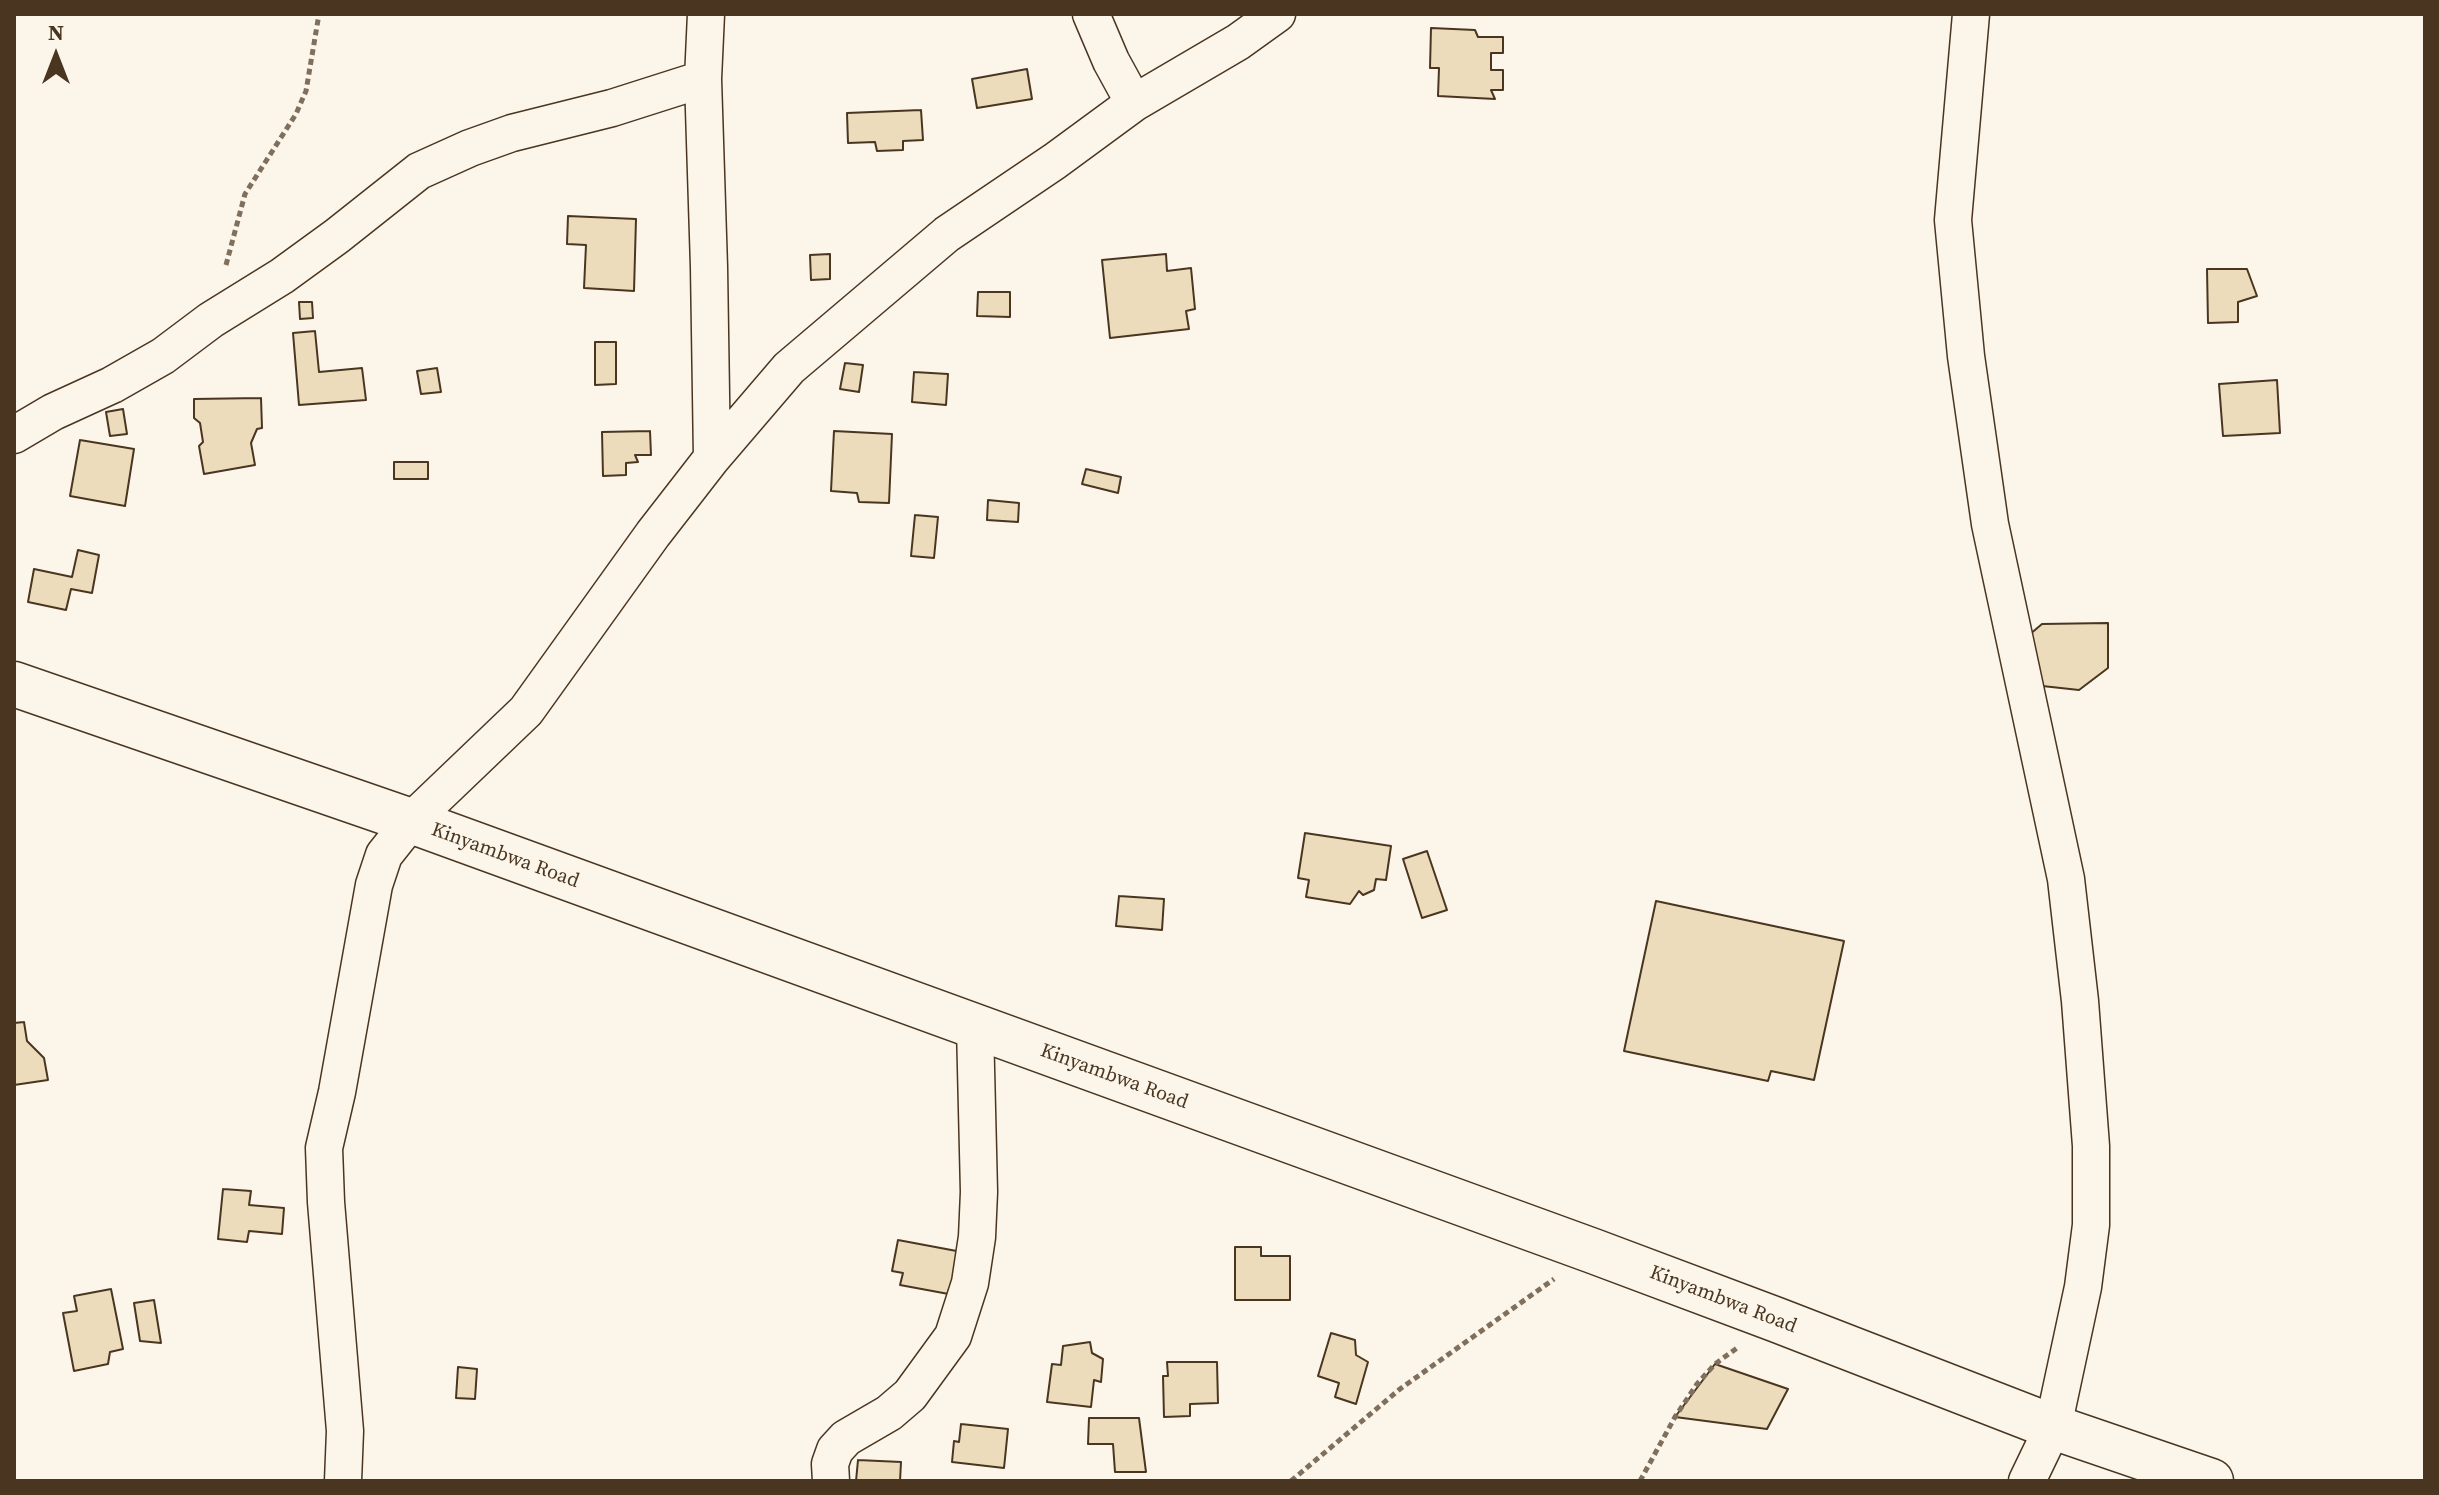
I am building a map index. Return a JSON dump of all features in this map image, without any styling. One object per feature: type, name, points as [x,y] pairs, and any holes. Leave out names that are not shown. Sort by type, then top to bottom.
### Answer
[{"type":"street","points":[[706,14],[703,79],[712,458]]},
{"type":"street","points":[[1091,14],[1111,61],[1134,103]]},
{"type":"street","points":[[343,1481],[345,1431],[324,1148],[374,885],[384,855],[411,821],[526,711],[653,534],[712,458],[789,368],[947,234],[1134,103],[1238,42],[1277,14]]},
{"type":"street","points":[[1971,14],[1953,220],[1966,356],[1990,524],[2066,879],[2080,1001],[2091,1146],[2091,1225],[2085,1271],[2053,1427],[2027,1481]]},
{"type":"street","points":[[14,435],[150,363],[282,276],[419,171],[512,133],[612,108],[703,79]]},
{"type":"street","name":"Kinyambwa Road","points":[[14,684],[411,821],[1593,1251],[2053,1427],[2211,1481]]},
{"type":"street","points":[[831,1481],[830,1464],[835,1450],[846,1438],[889,1413],[910,1395],[953,1336],[966,1296],[977,1237],[979,1192],[975,1027]]},
{"type":"path","points":[[211,320],[245,194],[296,114],[306,91],[319,14]]},
{"type":"path","points":[[1291,1481],[1400,1389],[1593,1251]]},
{"type":"path","points":[[1640,1481],[1697,1384],[1715,1364],[1777,1320]]},
{"type":"building","points":[[1431,28],[1475,30],[1478,37],[1503,37],[1503,53],[1491,53],[1491,70],[1503,70],[1503,90],[1491,90],[1495,99],[1438,96],[1439,68],[1430,68]]},
{"type":"building","points":[[1027,69],[1032,99],[977,108],[972,79]]},
{"type":"building","points":[[921,110],[923,140],[903,141],[903,150],[877,151],[875,142],[848,143],[847,113]]},
{"type":"building","points":[[568,216],[636,219],[634,291],[584,288],[586,245],[567,244]]},
{"type":"building","points":[[830,254],[830,279],[811,280],[810,255]]},
{"type":"building","points":[[1166,254],[1167,271],[1191,268],[1195,309],[1186,311],[1189,329],[1110,338],[1102,260]]},
{"type":"building","points":[[2207,269],[2247,269],[2257,296],[2238,302],[2238,322],[2208,323]]},
{"type":"building","points":[[978,292],[1010,292],[1010,317],[977,316]]},
{"type":"building","points":[[299,302],[312,302],[313,318],[300,319]]},
{"type":"building","points":[[315,331],[319,372],[362,368],[366,400],[299,405],[293,333]]},
{"type":"building","points":[[595,342],[616,342],[616,384],[595,385]]},
{"type":"building","points":[[845,363],[863,365],[859,392],[840,389]]},
{"type":"building","points":[[437,368],[441,392],[421,394],[417,371]]},
{"type":"building","points":[[914,372],[948,374],[946,405],[912,402]]},
{"type":"building","points":[[2277,380],[2280,433],[2223,436],[2219,384]]},
{"type":"building","points":[[261,398],[262,428],[257,429],[251,443],[255,465],[204,474],[199,446],[203,442],[200,423],[194,418],[194,399]]},
{"type":"building","points":[[123,409],[127,434],[110,436],[106,412]]},
{"type":"building","points":[[650,431],[651,455],[635,455],[638,462],[626,463],[626,475],[603,476],[602,432]]},
{"type":"building","points":[[834,431],[892,434],[889,503],[859,502],[857,493],[831,491]]},
{"type":"building","points":[[80,440],[134,449],[125,506],[70,496]]},
{"type":"building","points":[[394,462],[428,462],[428,479],[394,479]]},
{"type":"building","points":[[1086,469],[1121,477],[1118,493],[1082,484]]},
{"type":"building","points":[[988,500],[1019,503],[1018,522],[987,520]]},
{"type":"building","points":[[915,515],[938,517],[934,558],[911,556]]},
{"type":"building","points":[[78,550],[99,555],[92,593],[71,589],[66,610],[28,602],[34,569],[72,577]]},
{"type":"building","points":[[2108,623],[2108,668],[2079,690],[2024,684],[2029,635],[2042,624]]},
{"type":"building","points":[[1305,833],[1391,846],[1386,880],[1376,879],[1374,890],[1363,895],[1359,891],[1350,904],[1306,897],[1309,880],[1298,878]]},
{"type":"building","points":[[1427,851],[1447,910],[1422,918],[1403,859]]},
{"type":"building","points":[[1119,896],[1164,899],[1162,930],[1116,926]]},
{"type":"building","points":[[1656,901],[1844,941],[1814,1080],[1771,1071],[1768,1081],[1624,1051]]},
{"type":"building","points":[[24,1022],[27,1041],[44,1058],[48,1080],[14,1085],[14,1023]]},
{"type":"building","points":[[223,1189],[251,1191],[249,1205],[284,1208],[282,1234],[249,1231],[247,1242],[218,1239]]},
{"type":"building","points":[[898,1240],[962,1252],[954,1295],[900,1285],[903,1273],[892,1271]]},
{"type":"building","points":[[1235,1247],[1261,1247],[1261,1256],[1290,1256],[1290,1300],[1235,1300]]},
{"type":"building","points":[[111,1289],[123,1349],[110,1352],[108,1364],[74,1371],[63,1313],[77,1311],[74,1296]]},
{"type":"building","points":[[154,1300],[161,1343],[140,1341],[134,1303]]},
{"type":"building","points":[[1331,1333],[1355,1340],[1356,1355],[1368,1362],[1356,1404],[1335,1397],[1339,1383],[1318,1376]]},
{"type":"building","points":[[1090,1342],[1092,1353],[1103,1359],[1101,1382],[1094,1380],[1091,1407],[1047,1402],[1052,1364],[1061,1365],[1063,1346]]},
{"type":"building","points":[[1167,1362],[1217,1362],[1218,1403],[1190,1404],[1190,1416],[1164,1417],[1163,1376],[1168,1376]]},
{"type":"building","points":[[1715,1364],[1788,1389],[1767,1429],[1675,1417]]},
{"type":"building","points":[[458,1367],[477,1369],[475,1399],[456,1398]]},
{"type":"building","points":[[1089,1418],[1139,1418],[1146,1472],[1115,1472],[1113,1444],[1088,1444]]},
{"type":"building","points":[[961,1424],[1008,1429],[1004,1468],[952,1462],[954,1441],[959,1442]]},
{"type":"building","points":[[858,1460],[901,1462],[900,1481],[856,1481]]}]
